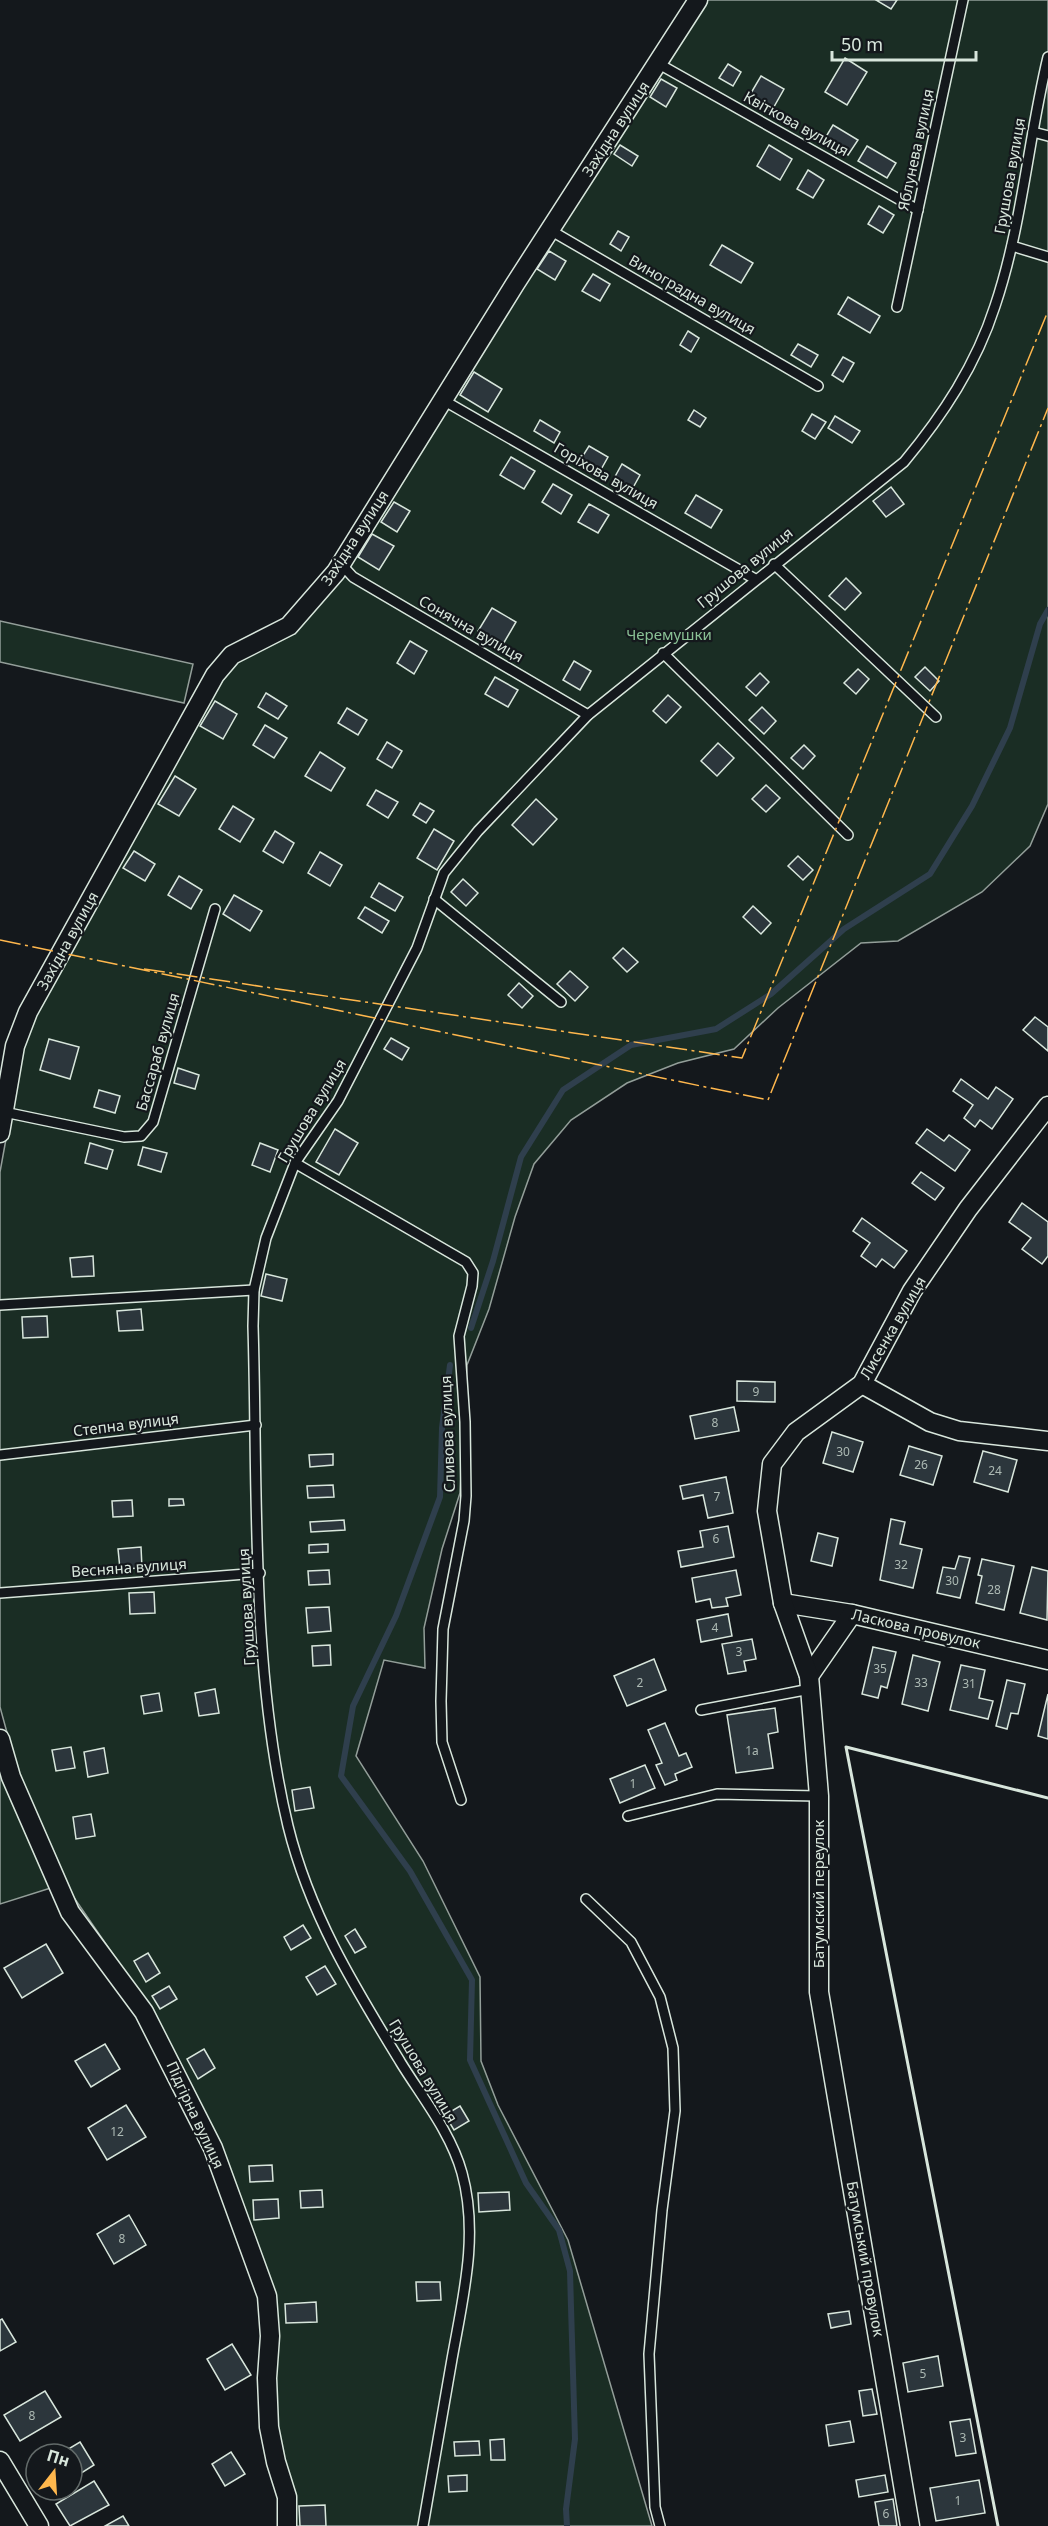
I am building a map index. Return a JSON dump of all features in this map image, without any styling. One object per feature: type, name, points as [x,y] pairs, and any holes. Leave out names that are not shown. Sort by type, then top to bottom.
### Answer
[{"type":"street","name":"Західна вулиця","points":[[0,1133],[15,1046],[28,1012],[215,675],[232,655],[289,626],[341,564],[550,230],[659,64],[698,0]]},
{"type":"street","name":"Лисенка вулиця","points":[[819,1796],[810,1682],[783,1603],[767,1511],[772,1464],[796,1432],[862,1384],[912,1291],[968,1209],[1048,1106]]},
{"type":"street","points":[[862,1384],[930,1422],[959,1431],[1048,1441]]},
{"type":"street","name":"Ласкова провулок","points":[[783,1603],[852,1614],[1048,1660]]},
{"type":"street","points":[[810,1682],[852,1614]]},
{"type":"street","name":"Підгірна вулиця","points":[[0,1739],[11,1777],[70,1912],[144,2012],[213,2148],[267,2296],[270,2336],[267,2378],[268,2427],[287,2497],[287,2526]]},
{"type":"street","name":"Батумский переулок","points":[[819,1796],[819,1992]]},
{"type":"street","name":"Батумський провулок","points":[[819,1992],[910,2526]]},
{"type":"street","points":[[0,2461],[39,2526]]},
{"type":"lane","name":"Яблунева вулиця","points":[[897,307],[960,2]]},
{"type":"lane","name":"Грушова вулиця","points":[[423,2526],[469,2261],[470,2214],[461,2170],[442,2129],[356,1990],[320,1923],[302,1875],[288,1827],[271,1734],[260,1573],[254,1290],[266,1238],[295,1163],[339,1101],[417,948],[444,873],[478,831],[588,715],[904,462],[939,419],[971,364],[995,307],[1012,246],[1048,57]]},
{"type":"lane","name":"Квіткова вулиця","points":[[659,64],[918,210]]},
{"type":"lane","points":[[1033,132],[1048,136]]},
{"type":"lane","name":"Виноградна вулиця","points":[[550,230],[818,386]]},
{"type":"lane","points":[[1012,246],[1048,257]]},
{"type":"lane","name":"Горіхова вулиця","points":[[443,400],[755,579]]},
{"type":"lane","name":"Сонячна вулиця","points":[[341,564],[353,577],[588,715]]},
{"type":"lane","points":[[774,564],[936,717]]},
{"type":"lane","points":[[663,654],[848,835]]},
{"type":"lane","points":[[434,899],[561,1002]]},
{"type":"lane","name":"Бассараб вулиця","points":[[4,1112],[124,1137],[141,1136],[153,1122],[215,909]]},
{"type":"lane","name":"Сливова вулиця","points":[[295,1163],[466,1262],[473,1272],[472,1286],[459,1336],[465,1422],[464,1521],[443,1629],[441,1701],[442,1742],[461,1800]]},
{"type":"lane","points":[[0,1305],[254,1290]]},
{"type":"lane","name":"Степна вулиця","points":[[0,1455],[256,1425]]},
{"type":"lane","name":"Весняна вулиця","points":[[0,1593],[260,1573]]},
{"type":"lane","points":[[701,1710],[810,1682]]},
{"type":"lane","points":[[628,1816],[717,1794],[819,1796]]},
{"type":"lane","points":[[586,1899],[631,1942],[660,1997],[673,2048],[675,2111],[662,2210],[649,2354],[655,2507],[660,2526]]},
{"type":"green space","name":"Черемушки","points":[[706,0],[1048,0],[1048,804],[1030,846],[982,892],[898,941],[861,943],[778,1008],[734,1049],[678,1063],[627,1083],[571,1120],[534,1164],[515,1217],[489,1309],[467,1365],[460,1493],[442,1549],[424,1628],[425,1668],[384,1660],[356,1756],[423,1861],[480,1977],[481,2061],[498,2105],[568,2240],[652,2526],[293,2526],[275,2427],[273,2382],[277,2337],[150,2008],[66,1886],[18,1773],[0,1707],[0,1172],[22,1051],[33,1018],[221,680],[237,661],[293,633],[343,577],[514,297]]},
{"type":"green space","points":[[0,621],[193,664],[184,703],[0,662]]},
{"type":"green space","points":[[0,1739],[57,1886],[0,1904]]},
{"type":"building","points":[[876,0],[897,0],[891,9]]},
{"type":"building","points":[[845,58],[867,72],[847,105],[825,92]]},
{"type":"building","points":[[728,64],[741,72],[733,86],[719,78]]},
{"type":"building","points":[[761,76],[784,89],[771,112],[748,98]]},
{"type":"building","points":[[661,79],[677,88],[666,107],[650,97]]},
{"type":"building","points":[[833,125],[858,140],[848,155],[824,140]]},
{"type":"building","points":[[620,145],[638,156],[632,166],[614,154]]},
{"type":"building","points":[[769,145],[792,159],[780,180],[757,166]]},
{"type":"building","points":[[867,146],[896,163],[887,178],[858,161]]},
{"type":"building","points":[[808,170],[824,180],[813,198],[797,189]]},
{"type":"building","points":[[879,206],[894,215],[883,233],[868,224]]},
{"type":"building","points":[[618,231],[629,237],[621,251],[610,244]]},
{"type":"building","points":[[722,245],[753,263],[741,283],[710,265]]},
{"type":"building","points":[[549,251],[566,261],[555,280],[537,269]]},
{"type":"building","points":[[593,274],[610,284],[600,301],[582,291]]},
{"type":"building","points":[[848,297],[880,316],[870,333],[838,314]]},
{"type":"building","points":[[688,331],[699,338],[691,352],[680,345]]},
{"type":"building","points":[[798,344],[818,355],[811,367],[791,355]]},
{"type":"building","points":[[843,357],[854,363],[843,382],[832,375]]},
{"type":"building","points":[[474,372],[502,389],[488,412],[460,395]]},
{"type":"building","points":[[694,410],[706,418],[700,427],[688,420]]},
{"type":"building","points":[[812,414],[826,422],[815,439],[802,431]]},
{"type":"building","points":[[835,416],[860,431],[852,443],[828,428]]},
{"type":"building","points":[[540,420],[560,432],[554,443],[534,431]]},
{"type":"building","points":[[589,446],[608,457],[599,473],[579,462]]},
{"type":"building","points":[[511,457],[535,471],[524,489],[500,475]]},
{"type":"building","points":[[622,464],[640,475],[630,493],[612,482]]},
{"type":"building","points":[[553,484],[572,495],[561,514],[542,502]]},
{"type":"building","points":[[891,487],[904,504],[886,517],[873,501]]},
{"type":"building","points":[[696,495],[722,510],[711,528],[685,513]]},
{"type":"building","points":[[394,502],[410,511],[397,532],[381,522]]},
{"type":"building","points":[[589,504],[609,515],[598,533],[578,522]]},
{"type":"building","points":[[372,534],[394,546],[379,570],[358,557]]},
{"type":"building","points":[[846,578],[861,593],[845,610],[829,596]]},
{"type":"building","points":[[492,608],[516,622],[502,646],[478,631]]},
{"type":"building","points":[[410,641],[427,651],[414,674],[397,663]]},
{"type":"building","points":[[574,661],[591,671],[580,690],[563,680]]},
{"type":"building","points":[[925,667],[939,681],[930,691],[915,677]]},
{"type":"building","points":[[858,669],[869,679],[856,694],[844,683]]},
{"type":"building","points":[[760,673],[769,682],[756,696],[746,687]]},
{"type":"building","points":[[495,677],[518,690],[508,707],[485,694]]},
{"type":"building","points":[[266,693],[287,706],[278,719],[258,707]]},
{"type":"building","points":[[668,695],[681,707],[666,723],[653,711]]},
{"type":"building","points":[[215,701],[237,714],[223,739],[200,726]]},
{"type":"building","points":[[762,707],[776,721],[764,734],[749,720]]},
{"type":"building","points":[[347,708],[367,720],[358,735],[338,723]]},
{"type":"building","points":[[265,725],[287,738],[274,758],[253,745]]},
{"type":"building","points":[[387,742],[402,751],[392,768],[377,759]]},
{"type":"building","points":[[718,743],[734,758],[717,776],[701,761]]},
{"type":"building","points":[[804,745],[815,756],[803,769],[791,758]]},
{"type":"building","points":[[320,752],[345,768],[331,791],[305,776]]},
{"type":"building","points":[[175,776],[196,789],[179,816],[158,804]]},
{"type":"building","points":[[766,785],[780,798],[766,812],[752,799]]},
{"type":"building","points":[[376,790],[398,802],[388,818],[367,805]]},
{"type":"building","points":[[536,799],[557,819],[533,845],[512,825]]},
{"type":"building","points":[[420,803],[434,811],[426,823],[413,815]]},
{"type":"building","points":[[233,806],[254,819],[240,842],[219,829]]},
{"type":"building","points":[[434,829],[454,841],[437,870],[417,858]]},
{"type":"building","points":[[275,831],[294,843],[283,863],[263,851]]},
{"type":"building","points":[[134,851],[155,864],[145,881],[123,868]]},
{"type":"building","points":[[320,852],[342,865],[330,886],[308,873]]},
{"type":"building","points":[[798,856],[813,870],[803,880],[788,866]]},
{"type":"building","points":[[179,876],[202,890],[191,909],[168,895]]},
{"type":"building","points":[[463,879],[478,893],[466,906],[451,892]]},
{"type":"building","points":[[379,883],[403,897],[395,911],[371,897]]},
{"type":"building","points":[[234,895],[262,911],[250,931],[223,914]]},
{"type":"building","points":[[753,906],[771,923],[761,934],[743,917]]},
{"type":"building","points":[[365,907],[389,921],[382,933],[358,918]]},
{"type":"building","points":[[623,948],[638,962],[627,972],[613,958]]},
{"type":"building","points":[[570,971],[588,987],[575,1001],[557,984]]},
{"type":"building","points":[[519,983],[533,996],[522,1008],[508,995]]},
{"type":"building","points":[[1035,1017],[1048,1027],[1048,1051],[1023,1030]]},
{"type":"building","points":[[391,1038],[409,1048],[402,1060],[384,1049]]},
{"type":"building","points":[[49,1039],[79,1047],[70,1079],[40,1070]]},
{"type":"building","points":[[178,1068],[199,1075],[195,1089],[174,1083]]},
{"type":"building","points":[[961,1079],[988,1099],[996,1087],[1013,1099],[992,1129],[980,1120],[975,1127],[964,1118],[973,1105],[953,1091]]},
{"type":"building","points":[[99,1090],[120,1096],[115,1113],[94,1107]]},
{"type":"building","points":[[335,1129],[358,1143],[339,1175],[316,1162]]},
{"type":"building","points":[[927,1129],[944,1141],[949,1135],[970,1150],[955,1171],[916,1143]]},
{"type":"building","points":[[90,1143],[113,1150],[107,1169],[85,1163]]},
{"type":"building","points":[[260,1143],[278,1150],[270,1172],[252,1165]]},
{"type":"building","points":[[143,1147],[167,1153],[161,1172],[138,1165]]},
{"type":"building","points":[[921,1172],[944,1188],[935,1200],[912,1183]]},
{"type":"building","points":[[1022,1203],[1048,1222],[1048,1256],[1042,1264],[1022,1249],[1031,1238],[1009,1222]]},
{"type":"building","points":[[862,1218],[907,1251],[894,1268],[882,1259],[876,1267],[861,1256],[870,1243],[853,1231]]},
{"type":"building","points":[[93,1256],[94,1276],[72,1277],[70,1258]]},
{"type":"building","points":[[266,1274],[287,1279],[282,1301],[261,1296]]},
{"type":"building","points":[[141,1309],[143,1330],[119,1331],[117,1311]]},
{"type":"building","points":[[47,1316],[48,1337],[23,1338],[22,1317]]},
{"type":"building","points":[[737,1381],[775,1382],[775,1402],[737,1401]]},
{"type":"building","points":[[734,1407],[739,1431],[695,1439],[690,1416]]},
{"type":"building","points":[[832,1432],[863,1442],[853,1472],[823,1463]]},
{"type":"building","points":[[909,1446],[942,1456],[933,1485],[900,1475]]},
{"type":"building","points":[[983,1451],[1017,1460],[1008,1492],[974,1482]]},
{"type":"building","points":[[333,1454],[333,1465],[310,1467],[309,1455]]},
{"type":"building","points":[[726,1477],[733,1513],[708,1518],[703,1495],[683,1499],[680,1486]]},
{"type":"building","points":[[333,1485],[334,1497],[308,1498],[307,1486]]},
{"type":"building","points":[[169,1499],[183,1499],[184,1505],[169,1506]]},
{"type":"building","points":[[132,1500],[133,1516],[113,1517],[112,1501]]},
{"type":"building","points":[[891,1519],[905,1522],[900,1544],[922,1549],[913,1588],[880,1580]]},
{"type":"building","points":[[344,1520],[345,1530],[311,1532],[310,1522]]},
{"type":"building","points":[[728,1526],[734,1557],[681,1567],[678,1551],[703,1547],[700,1531]]},
{"type":"building","points":[[818,1533],[838,1538],[832,1566],[811,1561]]},
{"type":"building","points":[[328,1544],[328,1552],[309,1553],[309,1545]]},
{"type":"building","points":[[141,1547],[142,1568],[120,1569],[118,1549]]},
{"type":"building","points":[[959,1556],[970,1558],[960,1598],[937,1593],[943,1567],[955,1569]]},
{"type":"building","points":[[982,1559],[1014,1566],[1004,1610],[976,1603],[982,1576],[978,1575]]},
{"type":"building","points":[[1032,1567],[1048,1571],[1047,1620],[1020,1613]]},
{"type":"building","points":[[329,1570],[330,1584],[309,1585],[308,1571]]},
{"type":"building","points":[[736,1570],[741,1595],[726,1598],[728,1606],[712,1608],[710,1599],[696,1602],[692,1578]]},
{"type":"building","points":[[154,1592],[155,1613],[130,1614],[129,1593]]},
{"type":"building","points":[[329,1607],[331,1631],[308,1633],[306,1608]]},
{"type":"building","points":[[728,1614],[732,1636],[701,1642],[697,1620]]},
{"type":"building","points":[[752,1639],[756,1659],[744,1661],[746,1671],[728,1674],[722,1644]]},
{"type":"building","points":[[330,1645],[331,1665],[313,1666],[312,1646]]},
{"type":"building","points":[[873,1647],[896,1652],[887,1688],[881,1686],[878,1698],[862,1694]]},
{"type":"building","points":[[913,1655],[940,1662],[928,1711],[902,1704]]},
{"type":"building","points":[[654,1659],[666,1690],[627,1706],[614,1676]]},
{"type":"building","points":[[961,1665],[985,1670],[979,1698],[993,1701],[988,1719],[950,1710]]},
{"type":"building","points":[[1007,1680],[1025,1684],[1018,1714],[1011,1713],[1007,1729],[996,1726]]},
{"type":"building","points":[[215,1689],[219,1713],[199,1716],[195,1693]]},
{"type":"building","points":[[159,1693],[162,1711],[144,1714],[141,1696]]},
{"type":"building","points":[[1048,1694],[1048,1739],[1038,1736]]},
{"type":"building","points":[[775,1708],[778,1732],[768,1734],[773,1768],[736,1773],[727,1715]]},
{"type":"building","points":[[665,1723],[679,1756],[686,1753],[692,1767],[675,1774],[677,1780],[665,1785],[656,1765],[662,1763],[648,1730]]},
{"type":"building","points":[[71,1747],[75,1768],[56,1771],[52,1750]]},
{"type":"building","points":[[104,1748],[108,1773],[88,1777],[84,1752]]},
{"type":"building","points":[[645,1765],[655,1788],[620,1803],[610,1779]]},
{"type":"building","points":[[310,1787],[314,1808],[295,1811],[292,1790]]},
{"type":"building","points":[[91,1814],[95,1836],[76,1839],[73,1817]]},
{"type":"building","points":[[303,1925],[311,1938],[291,1950],[284,1937]]},
{"type":"building","points":[[355,1929],[366,1947],[355,1953],[345,1936]]},
{"type":"building","points":[[46,1944],[63,1973],[22,1998],[4,1968]]},
{"type":"building","points":[[148,1953],[160,1973],[146,1982],[134,1961]]},
{"type":"building","points":[[325,1966],[336,1984],[317,1995],[306,1977]]},
{"type":"building","points":[[169,1986],[177,1999],[160,2009],[152,1996]]},
{"type":"building","points":[[105,2044],[120,2069],[91,2087],[75,2061]]},
{"type":"building","points":[[204,2049],[215,2068],[198,2079],[187,2059]]},
{"type":"building","points":[[126,2105],[146,2137],[107,2160],[88,2128]]},
{"type":"building","points":[[460,2106],[469,2121],[454,2130],[445,2115]]},
{"type":"building","points":[[272,2165],[273,2181],[250,2182],[249,2166]]},
{"type":"building","points":[[322,2190],[323,2207],[301,2208],[300,2191]]},
{"type":"building","points":[[509,2192],[510,2210],[479,2212],[478,2193]]},
{"type":"building","points":[[278,2199],[279,2218],[254,2220],[253,2200]]},
{"type":"building","points":[[129,2215],[146,2245],[114,2264],[97,2234]]},
{"type":"building","points":[[416,2282],[440,2282],[441,2300],[417,2301]]},
{"type":"building","points":[[316,2302],[317,2322],[286,2323],[285,2304]]},
{"type":"building","points":[[849,2311],[851,2324],[831,2328],[828,2314]]},
{"type":"building","points":[[2,2319],[16,2342],[0,2351],[0,2320]]},
{"type":"building","points":[[232,2344],[251,2375],[225,2390],[207,2359]]},
{"type":"building","points":[[938,2356],[943,2386],[908,2392],[903,2363]]},
{"type":"building","points":[[872,2389],[877,2414],[863,2416],[859,2391]]},
{"type":"building","points":[[45,2391],[61,2417],[20,2441],[4,2415]]},
{"type":"building","points":[[970,2419],[976,2453],[956,2456],[950,2422]]},
{"type":"building","points":[[850,2421],[854,2442],[829,2446],[826,2425]]},
{"type":"building","points":[[504,2439],[505,2460],[491,2460],[490,2440]]},
{"type":"building","points":[[479,2441],[480,2455],[455,2456],[454,2442]]},
{"type":"building","points":[[84,2449],[94,2465],[84,2471]]},
{"type":"building","points":[[231,2452],[245,2474],[225,2486],[212,2464]]},
{"type":"building","points":[[467,2475],[467,2491],[449,2492],[448,2476]]},
{"type":"building","points":[[885,2475],[888,2492],[859,2497],[856,2480]]},
{"type":"building","points":[[979,2480],[985,2513],[936,2521],[930,2488]]},
{"type":"building","points":[[94,2481],[109,2505],[70,2526],[56,2504],[84,2502],[84,2487]]},
{"type":"building","points":[[893,2499],[897,2526],[879,2526],[875,2502]]},
{"type":"building","points":[[325,2505],[326,2526],[300,2526],[299,2506]]},
{"type":"building","points":[[123,2516],[129,2526],[105,2526]]},
{"type":"waterway","points":[[471,1328],[493,1261],[521,1157],[563,1090],[631,1045],[716,1029],[771,994],[844,929],[930,874],[972,806],[1010,728],[1040,624],[1048,610]]},
{"type":"waterway","points":[[450,1365],[442,1428],[440,1497],[396,1616],[353,1706],[341,1776],[410,1871],[472,1980],[470,2060],[526,2183],[559,2230],[570,2271],[575,2439],[566,2509],[567,2526]]},
{"type":"wall","points":[[998,2526],[846,1747],[1048,1798]]},
{"type":"power","points":[[144,969],[742,1058],[1048,311]]},
{"type":"power","points":[[0,940],[768,1100],[1048,408]]}]
